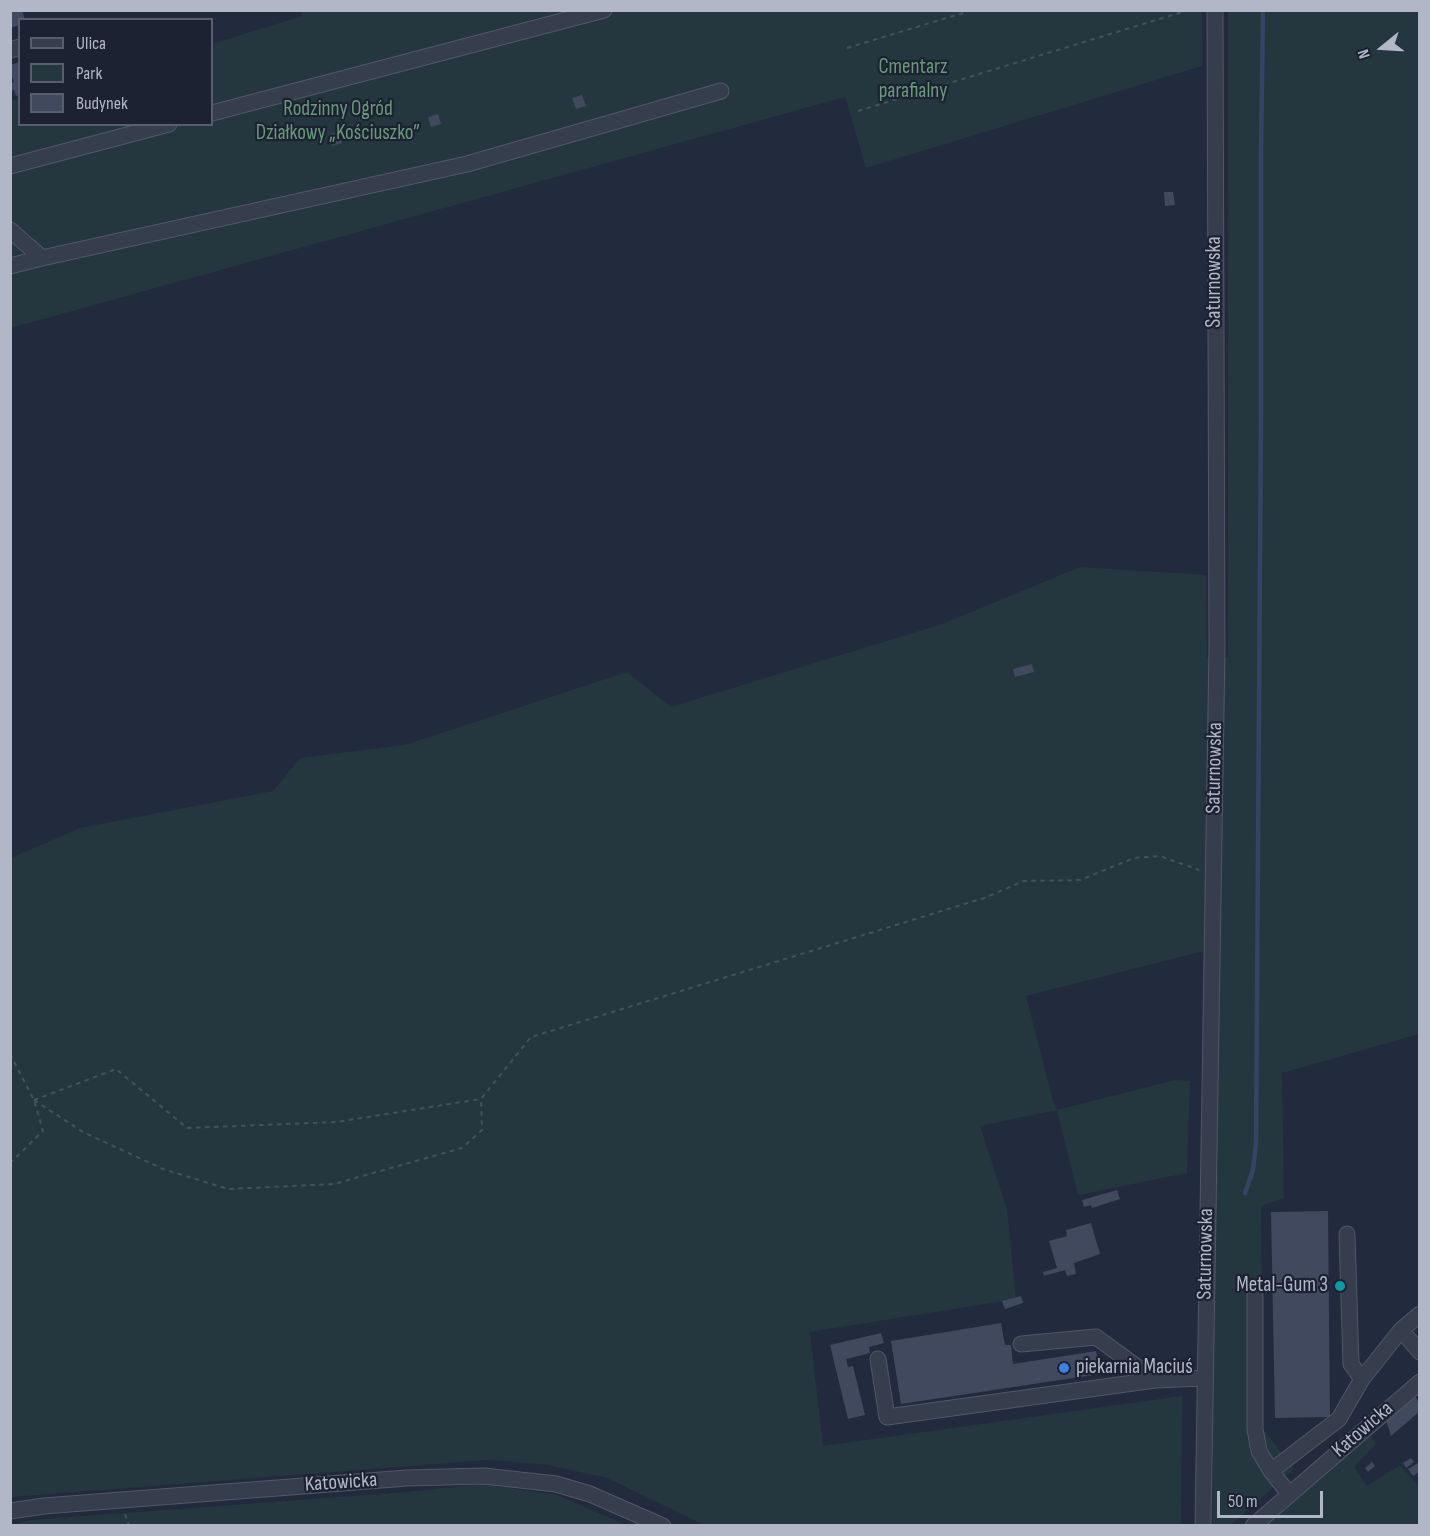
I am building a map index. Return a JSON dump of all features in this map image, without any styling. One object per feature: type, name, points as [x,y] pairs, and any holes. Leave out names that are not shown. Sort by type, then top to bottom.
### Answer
[{"type":"street","points":[[213,113],[604,10]]},
{"type":"street","name":"Saturnowska","points":[[1203,1526],[1216,648],[1215,10]]},
{"type":"street","points":[[10,266],[467,164],[721,91]]},
{"type":"street","points":[[10,166],[161,126]]},
{"type":"street","points":[[10,230],[42,258]]},
{"type":"street","points":[[1347,1234],[1351,1364],[1362,1379]]},
{"type":"street","points":[[1255,1296],[1255,1429],[1259,1451],[1289,1494]]},
{"type":"street","points":[[1271,1471],[1339,1419],[1362,1379],[1401,1330],[1419,1314]]},
{"type":"street","points":[[1401,1330],[1419,1352]]},
{"type":"street","points":[[1021,1344],[1096,1337],[1155,1380]]},
{"type":"street","points":[[878,1359],[887,1417],[1155,1380],[1204,1378]]},
{"type":"street","name":"Katowicka","points":[[1252,1526],[1419,1382]]},
{"type":"street","name":"Katowicka","points":[[10,1511],[44,1506],[407,1478],[484,1476],[556,1484],[590,1494],[663,1526]]},
{"type":"path","points":[[847,48],[973,10]]},
{"type":"path","points":[[858,111],[1189,10]]},
{"type":"path","points":[[34,1100],[116,1069],[187,1128],[336,1122],[481,1098],[531,1038],[984,898],[1024,880],[1080,880],[1134,858],[1160,856],[1213,876]]},
{"type":"path","points":[[10,1054],[34,1100],[43,1131],[10,1163]]},
{"type":"path","points":[[34,1100],[83,1132],[163,1169],[228,1189],[334,1184],[462,1148],[482,1130],[481,1098]]},
{"type":"path","points":[[123,1510],[129,1526]]},
{"type":"green space","name":"Rodzinny Ogród Działkowy „Kościuszko”","points":[[301,11],[1202,11],[1202,66],[866,168],[845,97],[11,328],[11,101],[18,99],[18,126],[213,126],[213,44],[302,16]]},
{"type":"green space","points":[[1228,11],[1419,11],[1419,1034],[1282,1073],[1284,1198],[1261,1206],[1263,1429],[1294,1469],[1231,1525],[1213,1525],[1213,1378],[1204,951],[1026,996],[1057,1110],[980,1126],[1007,1209],[1016,1299],[810,1332],[823,1446],[1182,1396],[1181,1525],[704,1525],[607,1478],[548,1465],[488,1460],[11,1497],[11,858],[80,828],[273,791],[300,758],[405,745],[627,672],[671,707],[942,624],[1080,567],[1206,575],[1207,658],[1228,657]]},
{"type":"green space","points":[[1175,1080],[1190,1081],[1187,1173],[1078,1195],[1057,1110]]},
{"type":"green space","points":[[1371,1436],[1376,1444],[1354,1467],[1367,1486],[1400,1465],[1419,1486],[1419,1525],[1266,1525]]},
{"type":"green space","points":[[480,1484],[557,1495],[626,1525],[11,1525],[30,1520],[407,1492]]},
{"type":"building","points":[[10,10],[22,10],[24,18],[18,18],[18,26],[10,28]]},
{"type":"building","points":[[18,63],[18,96],[16,96],[14,90],[10,91],[10,83],[14,82],[10,77],[10,65]]},
{"type":"building","points":[[582,95],[586,106],[576,109],[572,98]]},
{"type":"building","points":[[438,114],[441,124],[431,127],[428,117]]},
{"type":"building","points":[[338,132],[342,143],[332,146],[328,135]]},
{"type":"building","points":[[1164,192],[1173,192],[1175,205],[1165,206]]},
{"type":"building","points":[[1032,664],[1034,672],[1015,677],[1013,669]]},
{"type":"building","points":[[1117,1190],[1120,1199],[1092,1208],[1091,1205],[1084,1207],[1082,1200]]},
{"type":"building","points":[[1328,1211],[1330,1417],[1275,1418],[1271,1212]]},
{"type":"building","points":[[1091,1223],[1100,1254],[1074,1263],[1076,1274],[1067,1276],[1065,1270],[1044,1276],[1043,1272],[1057,1268],[1049,1241],[1067,1236],[1066,1230]]},
{"type":"building","points":[[1021,1296],[1023,1303],[1005,1309],[1002,1301]]},
{"type":"building","points":[[1001,1323],[1005,1345],[1011,1345],[1013,1364],[1096,1351],[1100,1374],[901,1404],[891,1341]]},
{"type":"building","points":[[881,1333],[884,1343],[869,1347],[870,1353],[846,1359],[848,1367],[853,1366],[865,1415],[848,1419],[830,1345]]},
{"type":"building","points":[[1415,1396],[1419,1403],[1419,1412],[1391,1436],[1386,1420]]},
{"type":"building","points":[[1411,1458],[1414,1462],[1406,1468],[1403,1463]]},
{"type":"building","points":[[1372,1462],[1375,1466],[1368,1472],[1365,1468]]},
{"type":"building","points":[[1418,1463],[1419,1472],[1413,1476],[1408,1469]]},
{"type":"waterway","points":[[1245,1193],[1253,1170],[1256,1143],[1263,10]]},
{"type":"place","name":"Metal-Gum 3","points":[[1340,1286]]},
{"type":"place","name":"piekarnia Maciuś","points":[[1064,1368]]},
{"type":"park label","name":"Cmentarz parafialny","points":[[913,80]]}]
